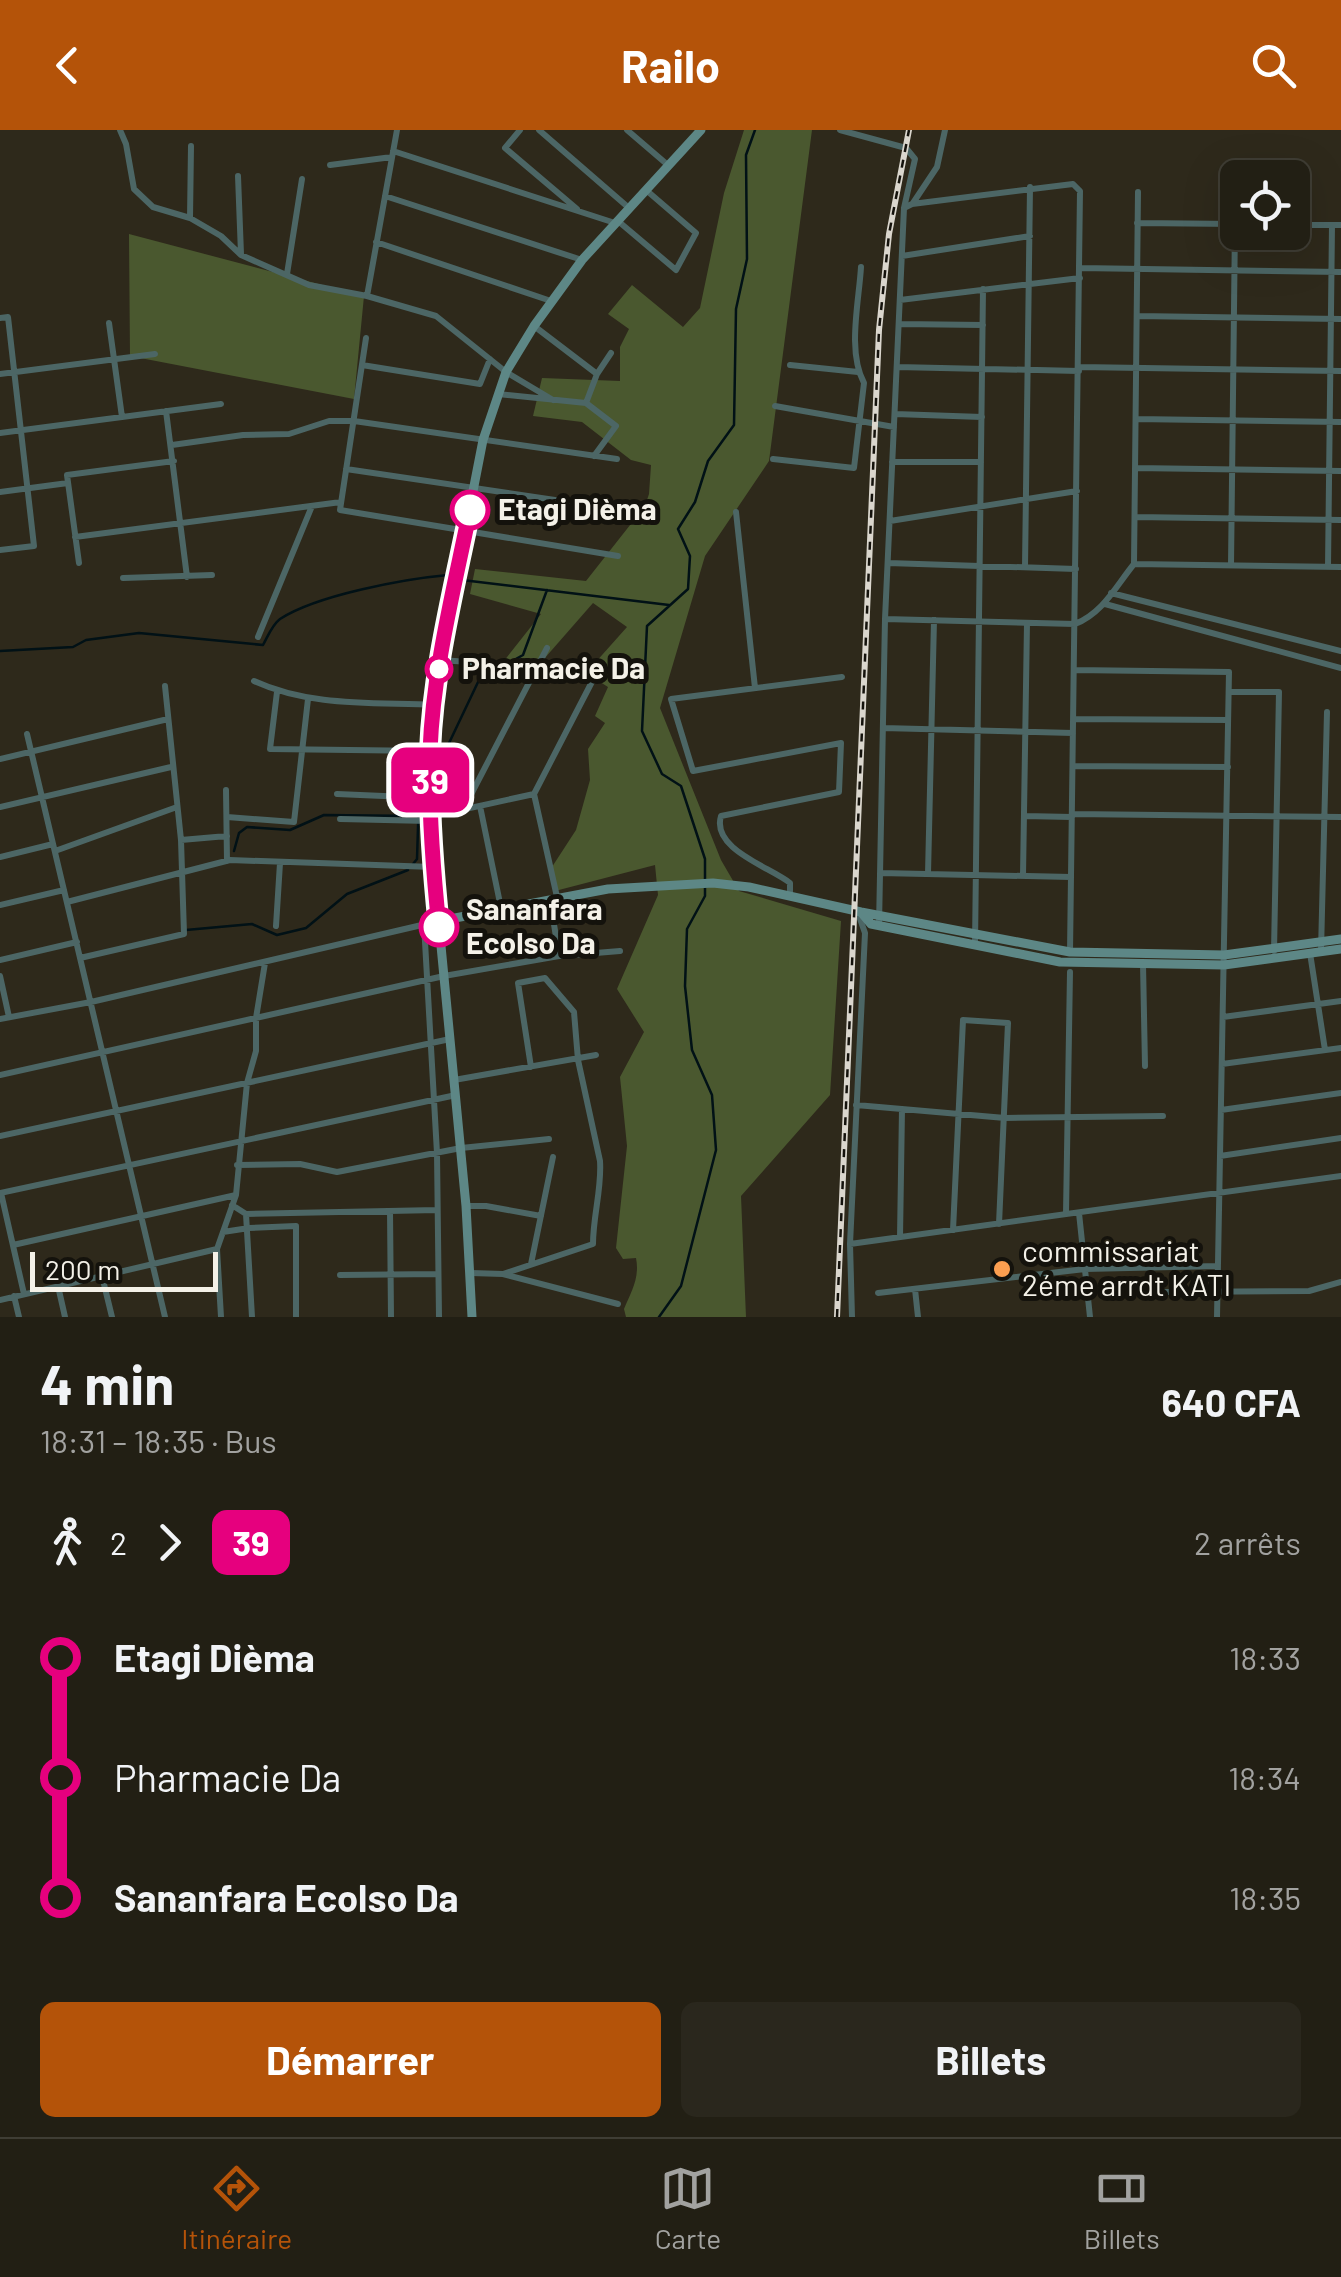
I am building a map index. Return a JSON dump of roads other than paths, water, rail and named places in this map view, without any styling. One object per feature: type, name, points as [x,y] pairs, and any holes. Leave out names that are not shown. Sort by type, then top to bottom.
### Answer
[{"type":"main road","points":[[472,1317],[466,1206],[430,819],[430,751],[440,660],[483,440],[506,372],[582,260],[699,131]]},
{"type":"main road","points":[[438,921],[608,889],[713,883],[749,887],[859,912],[871,924],[879,920],[1070,962],[1143,964],[1341,949]]},
{"type":"main road","points":[[1318,949],[1341,939]]},
{"type":"main road","points":[[1070,962],[1224,960]]},
{"type":"street","points":[[120,130],[134,189],[153,207],[190,218],[221,236],[241,255],[324,290],[366,296],[436,316],[506,372],[553,400]]},
{"type":"street","points":[[366,296],[397,130]]},
{"type":"street","points":[[520,130],[505,148],[580,212]]},
{"type":"street","points":[[538,130],[629,208]]},
{"type":"street","points":[[627,130],[669,166]]},
{"type":"street","points":[[840,130],[911,152],[915,159],[902,256],[892,462],[879,920]]},
{"type":"street","points":[[908,206],[937,168],[945,130]]},
{"type":"street","points":[[190,218],[191,146]]},
{"type":"street","points":[[330,165],[393,154],[616,222],[676,270],[696,233],[646,190]]},
{"type":"street","points":[[238,176],[241,255]]},
{"type":"street","points":[[286,274],[302,179]]},
{"type":"street","points":[[908,206],[1030,188],[1073,184],[1079,187],[1066,1214]]},
{"type":"street","points":[[1024,568],[1030,188]]},
{"type":"street","points":[[885,619],[1075,624],[1089,619],[1104,604],[1134,564],[1138,192]]},
{"type":"street","points":[[385,196],[582,260]]},
{"type":"street","points":[[1138,222],[1220,224]]},
{"type":"street","points":[[1310,225],[1341,225]]},
{"type":"street","points":[[1328,567],[1332,225]]},
{"type":"street","points":[[902,256],[1030,236]]},
{"type":"street","points":[[376,242],[551,301]]},
{"type":"street","points":[[1232,566],[1235,250]]},
{"type":"street","points":[[773,459],[854,468],[864,383],[858,372],[856,346],[862,267]]},
{"type":"street","points":[[1080,268],[1341,272]]},
{"type":"street","points":[[900,300],[1080,278]]},
{"type":"street","points":[[975,940],[983,290]]},
{"type":"street","points":[[0,318],[8,316],[34,546],[0,550]]},
{"type":"street","points":[[1136,316],[1341,318]]},
{"type":"street","points":[[109,323],[122,417]]},
{"type":"street","points":[[899,324],[983,325]]},
{"type":"street","points":[[534,326],[597,374]]},
{"type":"street","points":[[366,338],[340,510],[618,556]]},
{"type":"street","points":[[586,403],[610,353]]},
{"type":"street","points":[[0,374],[156,354]]},
{"type":"street","points":[[362,365],[480,384],[490,358]]},
{"type":"street","points":[[790,365],[858,372]]},
{"type":"street","points":[[897,367],[1341,371]]},
{"type":"street","points":[[496,394],[586,403],[616,426],[594,456]]},
{"type":"street","points":[[0,433],[221,404]]},
{"type":"street","points":[[774,406],[894,427]]},
{"type":"street","points":[[166,411],[187,576]]},
{"type":"street","points":[[895,414],[982,416]]},
{"type":"street","points":[[1136,419],[1341,422]]},
{"type":"street","points":[[172,446],[244,434],[288,434],[330,421],[354,420],[616,460]]},
{"type":"street","points":[[79,563],[67,474],[174,460]]},
{"type":"street","points":[[892,462],[981,462]]},
{"type":"street","points":[[1135,468],[1341,471]]},
{"type":"street","points":[[346,469],[628,511]]},
{"type":"street","points":[[0,492],[68,484]]},
{"type":"street","points":[[890,521],[1077,490]]},
{"type":"street","points":[[76,537],[341,502]]},
{"type":"street","points":[[258,638],[312,505]]},
{"type":"street","points":[[736,512],[756,688]]},
{"type":"street","points":[[1135,517],[1341,520]]},
{"type":"street","points":[[888,563],[1076,569]]},
{"type":"street","points":[[1134,564],[1341,567]]},
{"type":"street","points":[[122,578],[212,575]]},
{"type":"street","points":[[1110,593],[1341,651]]},
{"type":"street","points":[[1104,604],[1341,668]]},
{"type":"street","points":[[928,874],[934,620]]},
{"type":"street","points":[[1023,876],[1026,623]]},
{"type":"street","points":[[463,810],[548,648]]},
{"type":"street","points":[[440,660],[498,664]]},
{"type":"street","points":[[1074,670],[1230,672],[1217,1317]]},
{"type":"street","points":[[559,956],[554,898],[534,794],[596,674]]},
{"type":"street","points":[[790,897],[790,884],[724,839],[719,824],[722,816],[839,792],[841,743],[693,771],[671,699],[842,677]]},
{"type":"street","points":[[254,681],[276,692],[308,699],[434,706]]},
{"type":"street","points":[[80,958],[184,934],[181,840],[165,686]]},
{"type":"street","points":[[276,692],[270,749],[430,751]]},
{"type":"street","points":[[1229,692],[1279,692],[1274,953]]},
{"type":"street","points":[[227,817],[294,822],[308,699]]},
{"type":"street","points":[[1325,1050],[1318,1004],[1318,949],[1327,712]]},
{"type":"street","points":[[0,759],[168,719]]},
{"type":"street","points":[[1074,719],[1228,720]]},
{"type":"street","points":[[883,728],[1074,733]]},
{"type":"street","points":[[28,734],[166,1317]]},
{"type":"street","points":[[1073,766],[1228,767]]},
{"type":"street","points":[[0,807],[171,767]]},
{"type":"street","points":[[226,790],[228,861]]},
{"type":"street","points":[[337,794],[430,798]]},
{"type":"street","points":[[340,819],[430,819],[534,794]]},
{"type":"street","points":[[480,806],[501,908]]},
{"type":"street","points":[[0,856],[54,847],[178,808]]},
{"type":"street","points":[[1024,816],[1341,817]]},
{"type":"street","points":[[181,840],[227,836]]},
{"type":"street","points":[[67,902],[228,861],[433,867]]},
{"type":"street","points":[[276,926],[280,862]]},
{"type":"street","points":[[880,873],[1072,878]]},
{"type":"street","points":[[0,906],[64,890]]},
{"type":"street","points":[[852,1317],[850,1244],[865,933],[859,912]]},
{"type":"street","points":[[0,976],[4,1018],[91,1002],[438,921]]},
{"type":"street","points":[[424,924],[437,1153],[439,1317]]},
{"type":"street","points":[[0,960],[77,942]]},
{"type":"street","points":[[0,1075],[444,976],[559,956],[620,951]]},
{"type":"street","points":[[221,1317],[217,1249],[236,1196],[265,962]]},
{"type":"street","points":[[1143,964],[1145,1066]]},
{"type":"street","points":[[503,1274],[593,1244],[600,1161],[578,1060],[574,1012],[544,978],[518,983],[532,1068]]},
{"type":"street","points":[[1223,1017],[1341,1001]]},
{"type":"street","points":[[953,1230],[963,1020],[1008,1023],[999,1224]]},
{"type":"street","points":[[0,1136],[450,1039]]},
{"type":"street","points":[[1222,1064],[1341,1048]]},
{"type":"street","points":[[454,1080],[596,1055]]},
{"type":"street","points":[[1221,1110],[1341,1093]]},
{"type":"street","points":[[24,1294],[0,1192],[456,1095]]},
{"type":"street","points":[[856,1106],[1005,1118],[1163,1116]]},
{"type":"street","points":[[900,1237],[902,1109]]},
{"type":"street","points":[[237,1165],[300,1164],[336,1172],[460,1148],[549,1138]]},
{"type":"street","points":[[1220,1156],[1341,1138]]},
{"type":"street","points":[[531,1264],[553,1157]]},
{"type":"street","points":[[850,1244],[1341,1176]]},
{"type":"street","points":[[13,1245],[236,1196]]},
{"type":"street","points":[[232,1205],[246,1214],[437,1210]]},
{"type":"street","points":[[466,1206],[541,1216]]},
{"type":"street","points":[[390,1211],[390,1317]]},
{"type":"street","points":[[1079,1212],[1090,1317]]},
{"type":"street","points":[[246,1214],[252,1317]]},
{"type":"street","points":[[222,1232],[296,1226],[296,1317]]},
{"type":"street","points":[[0,1300],[217,1249]]},
{"type":"street","points":[[878,1293],[1085,1270],[1218,1266]]},
{"type":"street","points":[[471,1272],[503,1274],[618,1304]]},
{"type":"street","points":[[340,1275],[438,1274]]},
{"type":"street","points":[[102,1276],[112,1317]]},
{"type":"street","points":[[1166,1292],[1309,1291],[1341,1282]]},
{"type":"street","points":[[58,1286],[65,1317]]},
{"type":"street","points":[[915,1289],[918,1317]]},
{"type":"street","points":[[14,1296],[19,1317]]},
{"type":"waterway","points":[[659,1317],[681,1286],[716,1150],[712,1095],[692,1050],[685,986],[687,929],[705,896],[705,859],[681,786],[662,774],[642,731],[647,626],[688,589],[690,556],[678,529],[695,502],[708,461],[734,425],[736,309],[747,259],[746,155],[755,130]]},
{"type":"waterway","points":[[0,651],[73,647],[86,640],[139,633],[263,645],[272,627],[296,610],[385,584],[448,575]]},
{"type":"waterway","points":[[462,580],[669,605]]},
{"type":"waterway","points":[[437,763],[479,680],[523,655],[547,590]]},
{"type":"waterway","points":[[413,864],[417,859],[420,765],[424,765]]},
{"type":"waterway","points":[[234,851],[239,833],[247,827],[290,830],[324,815],[418,816]]},
{"type":"waterway","points":[[186,930],[252,924],[277,935],[306,928],[347,894],[408,870]]},
{"type":"railway","points":[[837,1317],[879,330],[889,234],[909,130]]},
{"type":"place","name":"Etagi Dièma","points":[[470,510]]},
{"type":"place","name":"Pharmacie Da","points":[[439,669]]},
{"type":"place","name":"Sananfara Ecolso Da","points":[[439,927]]},
{"type":"place","name":"commissariat 2éme arrdt KATI","points":[[1002,1269]]}]
